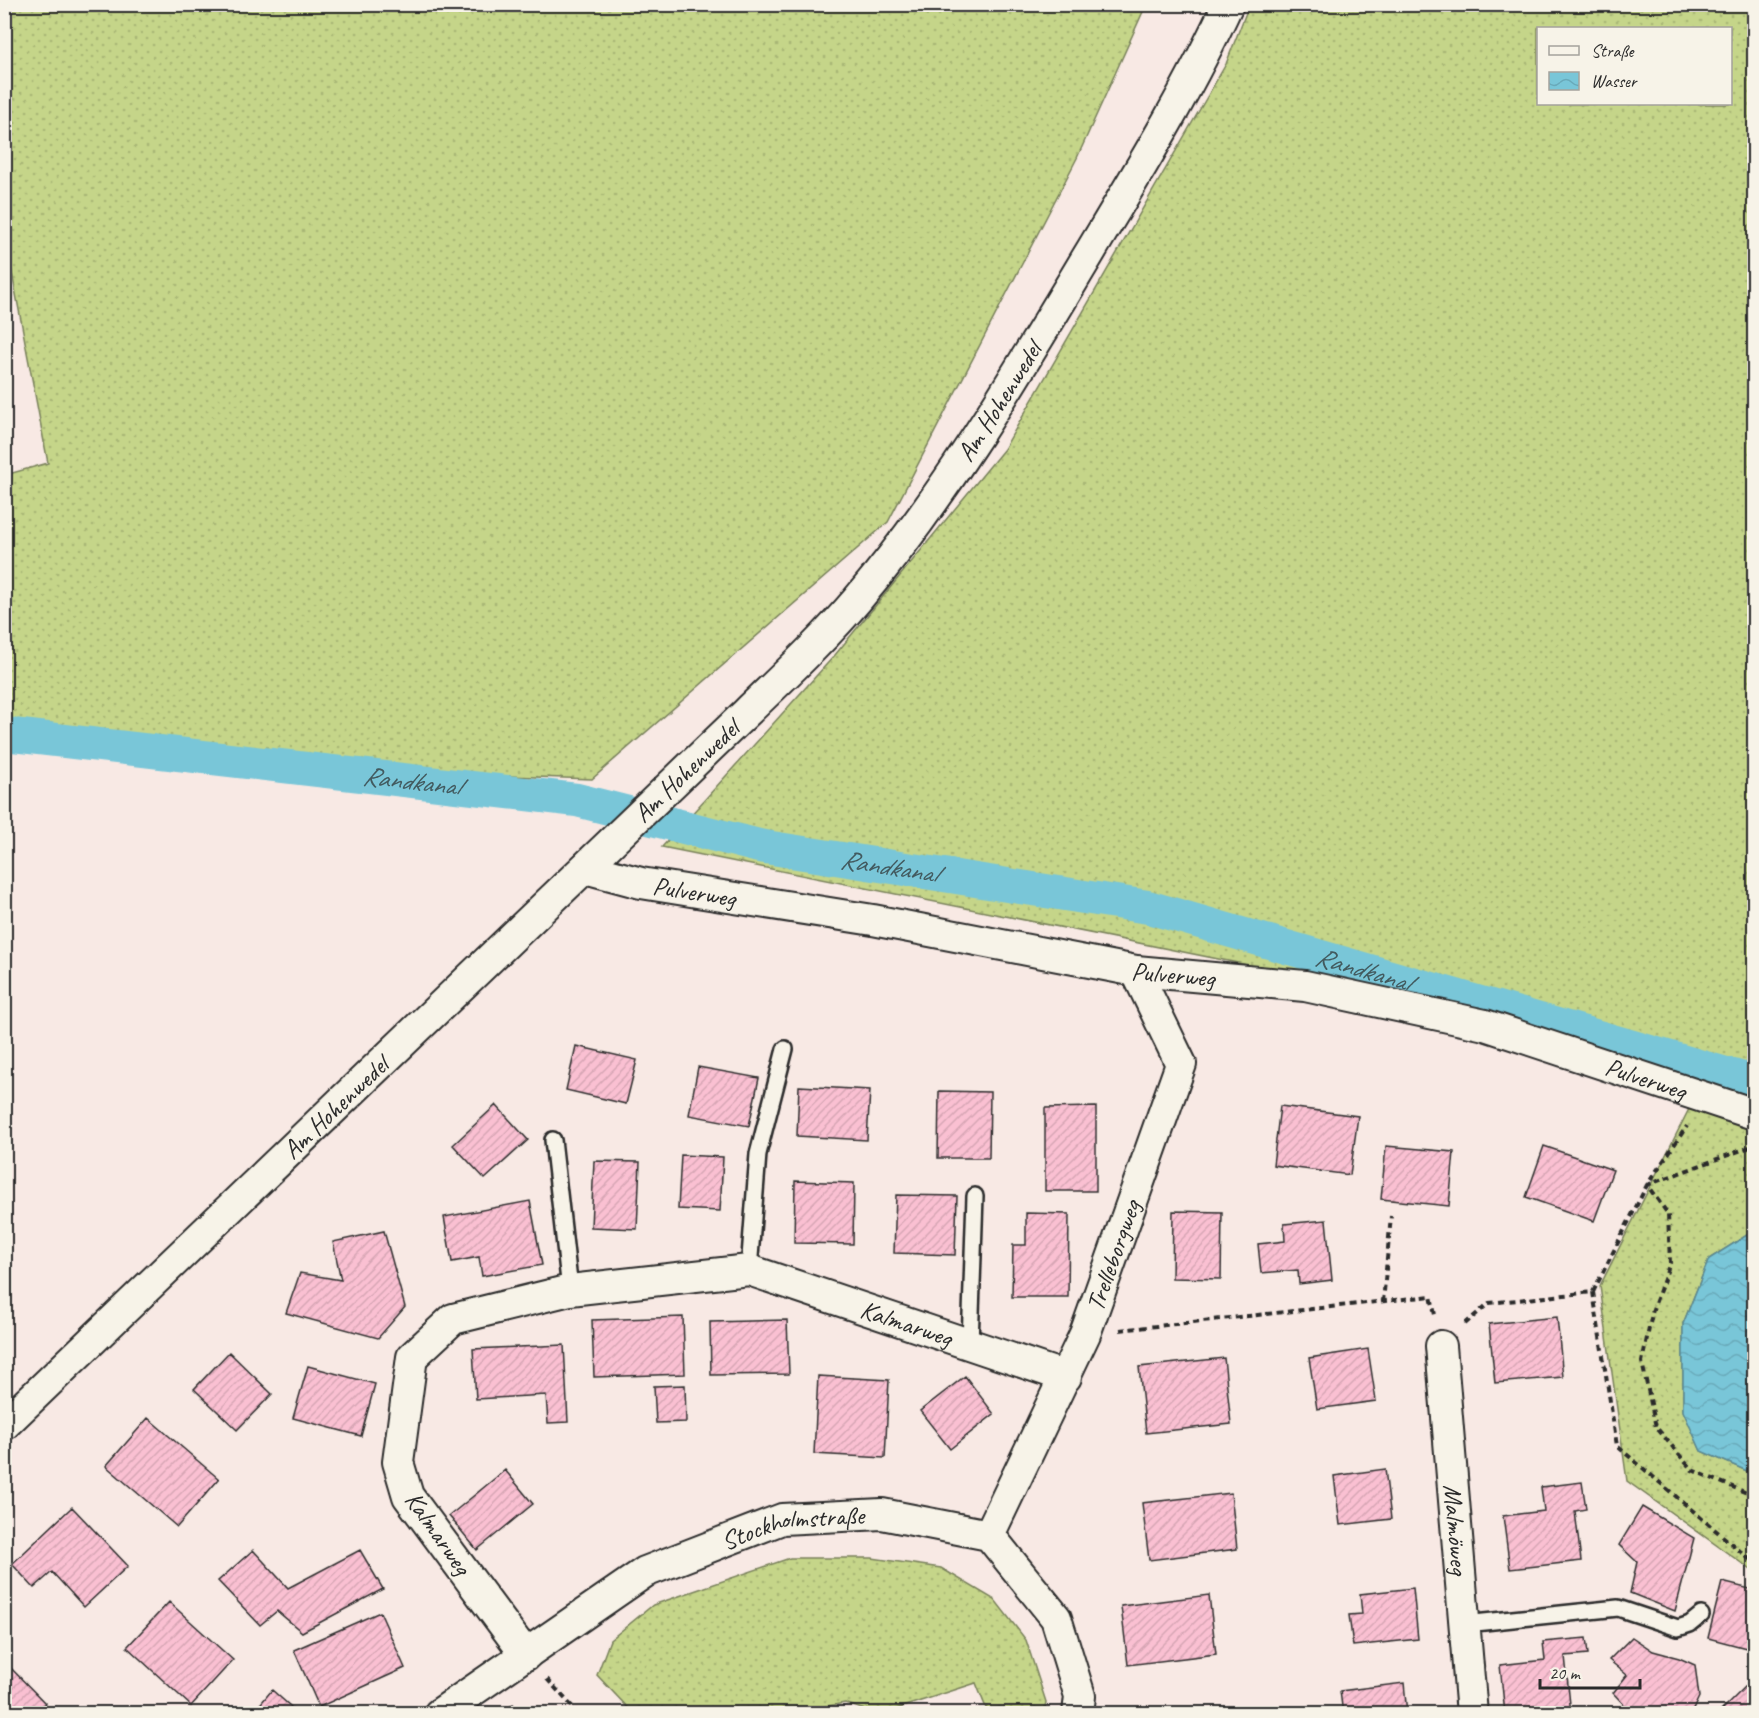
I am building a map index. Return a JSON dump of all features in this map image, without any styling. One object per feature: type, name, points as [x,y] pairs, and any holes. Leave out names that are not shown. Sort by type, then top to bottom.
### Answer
[{"type":"street","name":"Am Hohenwedel","points":[[4,1425],[806,655],[857,600],[906,538],[996,406],[1179,102],[1228,4]]},
{"type":"street","name":"Pulverweg","points":[[585,868],[641,884],[873,920],[1136,971],[1305,986],[1485,1025],[1755,1114]]},
{"type":"street","name":"Trelleborgweg","points":[[989,1536],[1085,1334],[1181,1064],[1136,971]]},
{"type":"street","name":"Kalmarweg","points":[[526,1654],[408,1496],[398,1462],[412,1357],[453,1319],[570,1290],[749,1270],[1066,1377]]},
{"type":"street","name":"Malmöweg","points":[[1441,1346],[1472,1713]]},
{"type":"street","name":"Stockholmstraße","points":[[439,1713],[645,1572],[782,1519],[882,1514],[989,1536]]},
{"type":"street","points":[[989,1536],[1056,1618],[1080,1696],[1078,1713]]},
{"type":"lane","points":[[749,1270],[758,1154],[785,1049]]},
{"type":"lane","points":[[553,1140],[570,1290]]},
{"type":"lane","points":[[970,1344],[975,1196]]},
{"type":"lane","points":[[1465,1624],[1618,1608],[1678,1628],[1690,1624],[1701,1615]]},
{"type":"path","points":[[1593,1292],[1647,1185],[1706,1097]]},
{"type":"path","points":[[1647,1185],[1755,1145]]},
{"type":"path","points":[[1647,1185],[1668,1214],[1670,1263],[1653,1309],[1642,1362],[1656,1427],[1692,1470],[1755,1496]]},
{"type":"path","points":[[1383,1302],[1391,1216]]},
{"type":"path","points":[[526,1654],[579,1713]]},
{"type":"green space","points":[[4,5],[1146,5],[1077,158],[888,522],[592,779],[274,768],[5,726],[5,475],[48,463],[5,236]]},
{"type":"green space","points":[[1249,5],[1754,5],[1754,1235],[1747,1235],[1709,1259],[1683,1324],[1683,1410],[1701,1451],[1754,1474],[1754,1572],[1627,1481],[1600,1286],[1697,1093],[1243,964],[662,847],[835,655],[1004,449],[1226,64]]},
{"type":"green space","points":[[790,1558],[872,1558],[941,1568],[995,1600],[1026,1640],[1046,1702],[1044,1713],[988,1713],[976,1683],[884,1713],[873,1713],[845,1703],[789,1713],[633,1713],[597,1675],[610,1640],[653,1605]]},
{"type":"water","points":[[1747,1235],[1754,1235],[1754,1474],[1701,1451],[1683,1411],[1683,1324],[1709,1259]]},
{"type":"building","points":[[576,1046],[637,1060],[626,1104],[566,1090]]},
{"type":"building","points":[[698,1067],[759,1078],[749,1126],[689,1115]]},
{"type":"building","points":[[799,1086],[870,1090],[867,1140],[797,1136]]},
{"type":"building","points":[[939,1091],[990,1092],[989,1158],[938,1158]]},
{"type":"building","points":[[496,1105],[528,1140],[485,1179],[453,1145]]},
{"type":"building","points":[[1280,1106],[1358,1116],[1350,1175],[1273,1165]]},
{"type":"building","points":[[1096,1107],[1096,1191],[1045,1191],[1045,1108]]},
{"type":"building","points":[[1386,1146],[1454,1152],[1449,1206],[1381,1199]]},
{"type":"building","points":[[1544,1146],[1613,1170],[1594,1221],[1526,1197]]},
{"type":"building","points":[[681,1155],[723,1157],[720,1211],[678,1209]]},
{"type":"building","points":[[594,1161],[640,1162],[637,1229],[591,1227]]},
{"type":"building","points":[[795,1181],[854,1183],[853,1244],[794,1243]]},
{"type":"building","points":[[896,1195],[957,1196],[955,1255],[894,1253]]},
{"type":"building","points":[[530,1201],[542,1265],[482,1276],[479,1257],[452,1262],[444,1217]]},
{"type":"building","points":[[1173,1211],[1222,1212],[1221,1279],[1172,1278]]},
{"type":"building","points":[[1026,1213],[1069,1214],[1068,1297],[1012,1297],[1013,1245],[1026,1245]]},
{"type":"building","points":[[1326,1220],[1332,1280],[1299,1284],[1298,1270],[1261,1273],[1258,1244],[1285,1241],[1284,1224]]},
{"type":"building","points":[[384,1231],[405,1307],[378,1338],[286,1313],[300,1273],[341,1280],[333,1242]]},
{"type":"building","points":[[683,1317],[685,1374],[594,1377],[592,1320]]},
{"type":"building","points":[[1557,1317],[1563,1377],[1495,1383],[1489,1324]]},
{"type":"building","points":[[787,1320],[789,1374],[711,1375],[710,1322]]},
{"type":"building","points":[[564,1345],[568,1422],[548,1423],[546,1395],[476,1399],[473,1349]]},
{"type":"building","points":[[1368,1349],[1376,1401],[1317,1409],[1309,1358]]},
{"type":"building","points":[[229,1352],[272,1394],[237,1430],[194,1389]]},
{"type":"building","points":[[1224,1358],[1231,1424],[1146,1433],[1139,1367]]},
{"type":"building","points":[[308,1366],[375,1384],[361,1436],[293,1418]]},
{"type":"building","points":[[818,1376],[889,1380],[885,1458],[814,1454]]},
{"type":"building","points":[[965,1376],[994,1414],[950,1449],[920,1411]]},
{"type":"building","points":[[685,1385],[686,1422],[656,1423],[654,1386]]},
{"type":"building","points":[[148,1418],[219,1479],[177,1527],[106,1466]]},
{"type":"building","points":[[1385,1469],[1391,1519],[1340,1525],[1334,1476]]},
{"type":"building","points":[[505,1470],[533,1504],[477,1550],[449,1516]]},
{"type":"building","points":[[1582,1482],[1586,1509],[1575,1511],[1581,1561],[1510,1569],[1503,1516],[1544,1511],[1541,1487]]},
{"type":"building","points":[[1231,1493],[1237,1549],[1149,1560],[1142,1503]]},
{"type":"building","points":[[72,1507],[128,1566],[84,1607],[52,1572],[34,1588],[12,1564]]},
{"type":"building","points":[[1642,1507],[1694,1538],[1675,1611],[1630,1593],[1637,1562],[1619,1545]]},
{"type":"building","points":[[253,1550],[288,1588],[360,1550],[383,1589],[302,1632],[277,1611],[260,1625],[218,1581]]},
{"type":"building","points":[[1722,1582],[1754,1590],[1754,1650],[1708,1638]]},
{"type":"building","points":[[1413,1588],[1418,1639],[1353,1646],[1349,1615],[1362,1614],[1360,1594]]},
{"type":"building","points":[[1209,1595],[1216,1654],[1128,1665],[1121,1606]]},
{"type":"building","points":[[169,1602],[233,1660],[191,1706],[127,1647]]},
{"type":"building","points":[[380,1612],[405,1668],[319,1707],[294,1650]]},
{"type":"building","points":[[1632,1637],[1653,1651],[1695,1665],[1699,1697],[1691,1714],[1633,1714],[1613,1693],[1627,1675],[1609,1660]]},
{"type":"building","points":[[1586,1638],[1588,1654],[1565,1656],[1571,1714],[1505,1714],[1500,1665],[1545,1660],[1543,1642]]},
{"type":"building","points":[[4,1661],[45,1703],[34,1714],[4,1714]]},
{"type":"building","points":[[1751,1681],[1754,1684],[1754,1714],[1718,1714]]},
{"type":"building","points":[[1404,1683],[1407,1714],[1343,1714],[1340,1691]]},
{"type":"building","points":[[272,1690],[299,1714],[252,1714]]},
{"type":"building","points":[[513,1704],[521,1714],[502,1714]]},
{"type":"building","points":[[1189,1711],[1190,1714],[1161,1714]]},
{"type":"waterway","name":"Randkanal","points":[[4,734],[577,800],[759,846],[1148,907],[1754,1082]]}]
